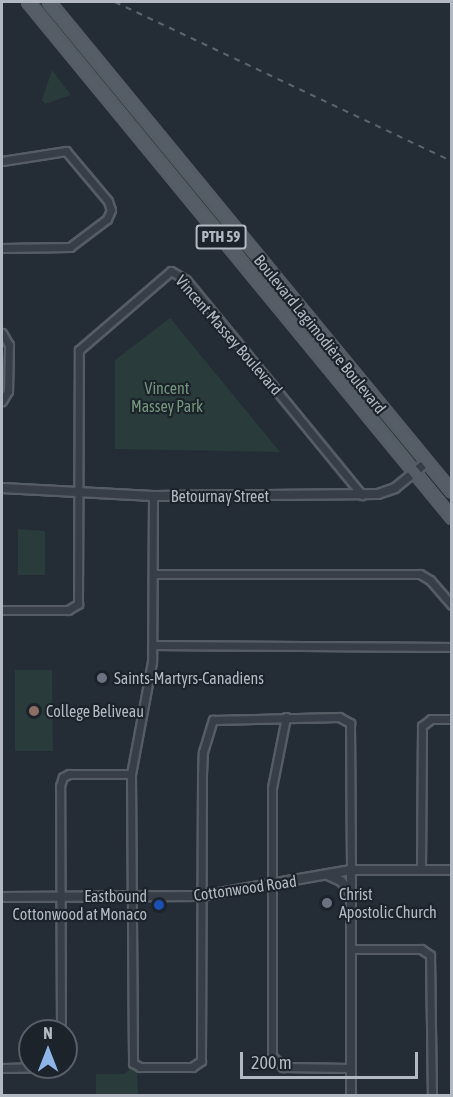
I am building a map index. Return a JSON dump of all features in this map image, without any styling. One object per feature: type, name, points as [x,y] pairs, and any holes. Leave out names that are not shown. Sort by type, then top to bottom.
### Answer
[{"type":"main road","points":[[21,2],[44,20]]},
{"type":"main road","name":"Boulevard Lagimodière Boulevard","points":[[28,2],[452,518]]},
{"type":"main road","name":"Boulevard Lagimodière Boulevard","points":[[49,2],[452,492]]},
{"type":"main road","points":[[268,294],[280,284]]},
{"type":"street","points":[[2,162],[66,151],[108,201],[111,210],[107,219],[70,247],[2,248]]},
{"type":"street","name":"Vincent Massey Boulevard","points":[[80,492],[79,350],[171,271],[186,280],[362,495]]},
{"type":"street","points":[[2,333],[9,345],[8,391],[2,401]]},
{"type":"street","name":"Betournay Street","points":[[2,488],[153,496],[362,495],[389,492],[427,462]]},
{"type":"street","points":[[2,610],[68,610],[78,604],[80,492]]},
{"type":"street","points":[[153,496],[152,645],[131,774],[132,1060],[140,1067],[192,1067],[201,1062],[202,775],[213,720],[222,717],[339,717],[350,723],[351,1095]]},
{"type":"street","points":[[153,574],[420,574],[430,580],[452,605]]},
{"type":"street","points":[[152,645],[452,647]]},
{"type":"street","points":[[286,717],[273,768],[274,1060],[283,1067],[350,1068]]},
{"type":"street","points":[[420,869],[422,726],[431,719],[452,719]]},
{"type":"street","points":[[61,1019],[60,897],[63,777],[131,774]]},
{"type":"street","name":"Cottonwood Road","points":[[2,897],[202,896],[351,870],[452,870]]},
{"type":"street","points":[[327,875],[341,881],[351,895]]},
{"type":"street","points":[[351,949],[421,949],[430,956],[432,1095]]},
{"type":"street","points":[[2,1068],[18,1068]]},
{"type":"green space","points":[[33,2],[44,2],[271,281],[264,278],[215,223]]},
{"type":"green space","points":[[52,70],[71,95],[45,104],[42,100]]},
{"type":"green space","points":[[279,290],[411,448],[415,461],[280,302]]},
{"type":"green space","name":"Vincent Massey Park","points":[[170,318],[280,452],[115,449],[115,360]]},
{"type":"green space","points":[[18,529],[45,531],[45,575],[18,575]]},
{"type":"green space","points":[[15,670],[52,670],[53,751],[15,751]]},
{"type":"green space","points":[[132,1067],[137,1070],[138,1095],[96,1095],[96,1074],[124,1074]]},
{"type":"railway","points":[[115,2],[452,161]]},
{"type":"place","name":"Saints-Martyrs-Canadiens","points":[[102,678]]},
{"type":"place","name":"College Beliveau","points":[[34,711]]},
{"type":"place","name":"Christ Apostolic Church","points":[[327,903]]},
{"type":"place","name":"Eastbound Cottonwood at Monaco","points":[[159,905]]}]
